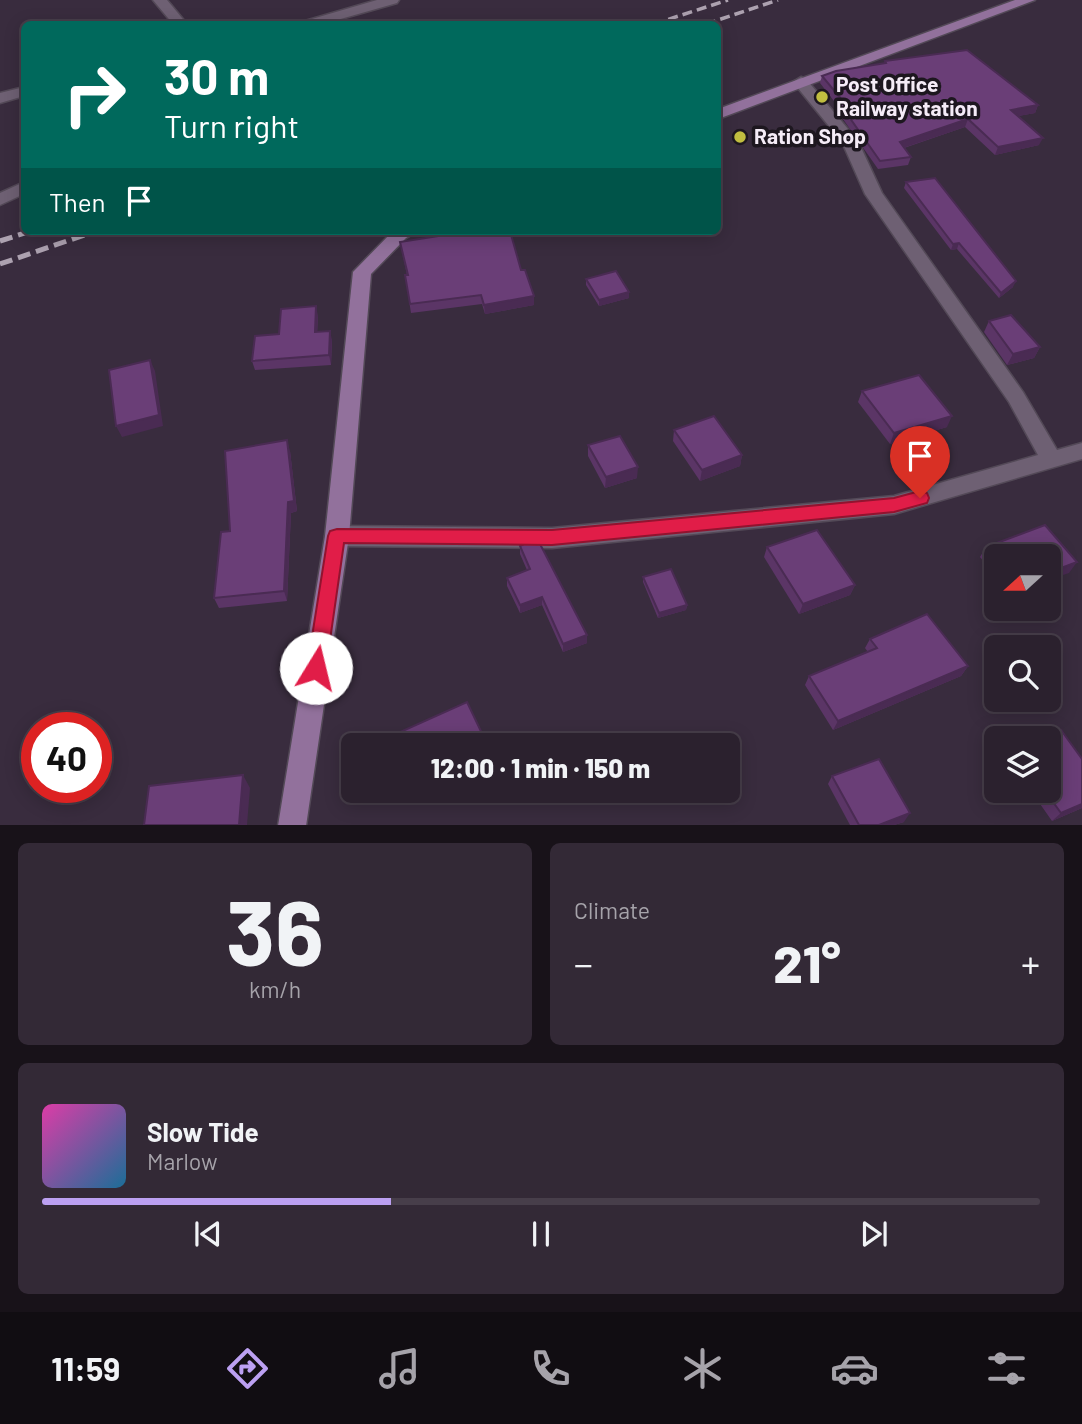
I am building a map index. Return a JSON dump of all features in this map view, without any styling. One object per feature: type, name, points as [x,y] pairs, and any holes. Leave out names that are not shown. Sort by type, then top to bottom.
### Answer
[{"type":"street","points":[[160,0],[178,21]]},
{"type":"street","points":[[320,21],[392,0]]},
{"type":"street","points":[[721,113],[1028,0]]},
{"type":"street","points":[[801,82],[850,141],[874,194],[1016,397],[1052,460]]},
{"type":"street","points":[[0,98],[21,93]]},
{"type":"street","points":[[1,198],[21,188]]},
{"type":"street","points":[[292,825],[337,536],[362,272],[399,235]]},
{"type":"street","points":[[337,536],[552,538],[894,505],[1082,451]]},
{"type":"building","points":[[967,50],[1038,105],[1011,110],[1043,138],[998,147],[968,119],[900,142],[911,157],[880,161],[838,101],[842,100],[822,76],[836,71],[886,63],[885,61]]},
{"type":"building","points":[[935,178],[1016,281],[1001,293],[959,243],[953,244],[906,182]]},
{"type":"building","points":[[445,235],[511,235],[521,270],[525,270],[534,296],[484,305],[481,295],[410,304],[405,275],[408,275],[400,242]]},
{"type":"building","points":[[616,271],[629,292],[599,300],[586,279]]},
{"type":"building","points":[[316,306],[315,332],[330,331],[329,355],[252,361],[255,336],[279,334],[281,309]]},
{"type":"building","points":[[1011,315],[1040,347],[1013,354],[989,321]]},
{"type":"building","points":[[150,360],[159,415],[116,426],[109,370]]},
{"type":"building","points":[[919,375],[952,416],[894,433],[862,391]]},
{"type":"building","points":[[714,416],[742,455],[702,470],[674,430]]},
{"type":"building","points":[[620,436],[638,467],[606,477],[588,445]]},
{"type":"building","points":[[287,440],[294,501],[288,502],[284,591],[214,598],[221,532],[230,531],[225,451]]},
{"type":"building","points":[[1045,525],[1077,562],[1061,568],[1061,544],[994,544]]},
{"type":"building","points":[[817,530],[855,585],[803,604],[767,547]]},
{"type":"building","points":[[528,542],[539,542],[587,635],[563,644],[542,597],[520,605],[507,578],[530,569],[520,546]]},
{"type":"building","points":[[671,569],[687,605],[659,613],[643,577]]},
{"type":"building","points":[[927,614],[968,666],[838,721],[809,676],[877,648],[870,639]]},
{"type":"building","points":[[467,702],[482,733],[398,733]]},
{"type":"building","points":[[1061,730],[1082,759],[1082,804],[1061,813],[1054,803],[1061,803]]},
{"type":"building","points":[[879,759],[910,813],[879,825],[859,825],[832,776]]},
{"type":"building","points":[[243,775],[239,825],[144,825],[149,786]]},
{"type":"railway","points":[[663,21],[728,0]]},
{"type":"railway","points":[[715,21],[778,0]]},
{"type":"railway","points":[[0,241],[21,234]]},
{"type":"railway","points":[[0,264],[84,235]]},
{"type":"place","name":"Post Office Railway station","points":[[822,97]]},
{"type":"place","name":"Ration Shop","points":[[740,137]]},
{"type":"route","points":[[316,668],[337,536],[552,538],[894,505],[920,498]]}]
